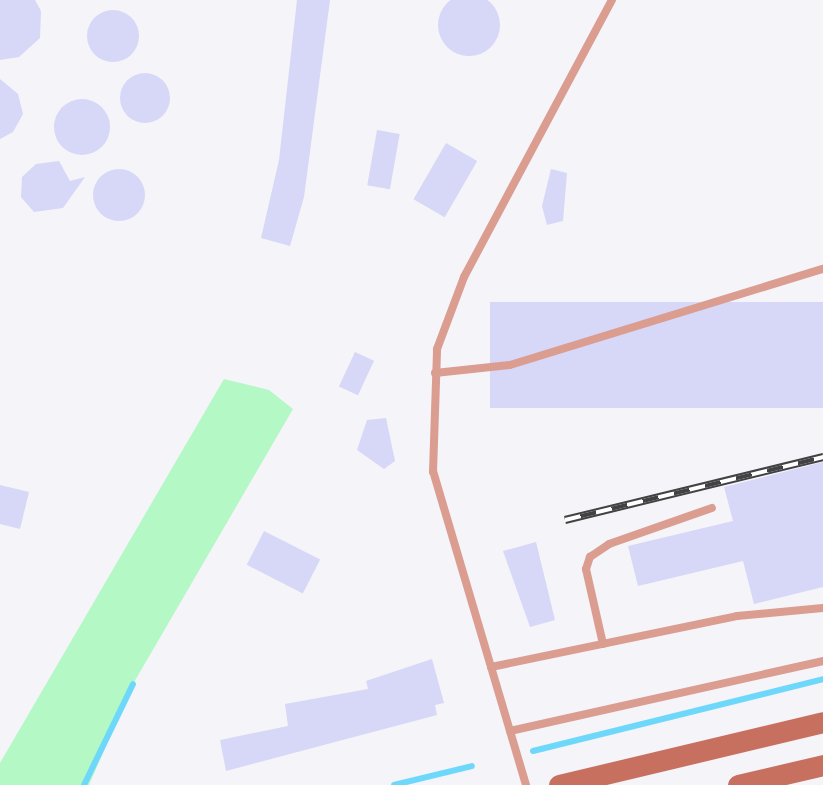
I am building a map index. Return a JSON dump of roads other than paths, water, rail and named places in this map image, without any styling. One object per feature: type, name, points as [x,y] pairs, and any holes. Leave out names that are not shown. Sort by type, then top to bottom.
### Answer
[{"type":"main road","points":[[559,785],[823,722]]},
{"type":"main road","points":[[738,785],[823,765]]},
{"type":"lane","points":[[526,785],[433,472],[435,373],[464,277],[612,0]]},
{"type":"lane","points":[[435,373],[510,365],[823,269]]},
{"type":"lane","points":[[603,644],[586,569],[590,557],[609,544],[712,508]]},
{"type":"lane","points":[[491,667],[737,616],[823,608]]},
{"type":"lane","points":[[510,731],[823,661]]},
{"type":"waterway","points":[[533,751],[823,679]]},
{"type":"waterway","points":[[84,785],[133,684]]},
{"type":"waterway","points":[[394,785],[472,766]]},
{"type":"railway","points":[[565,520],[823,457]]}]
